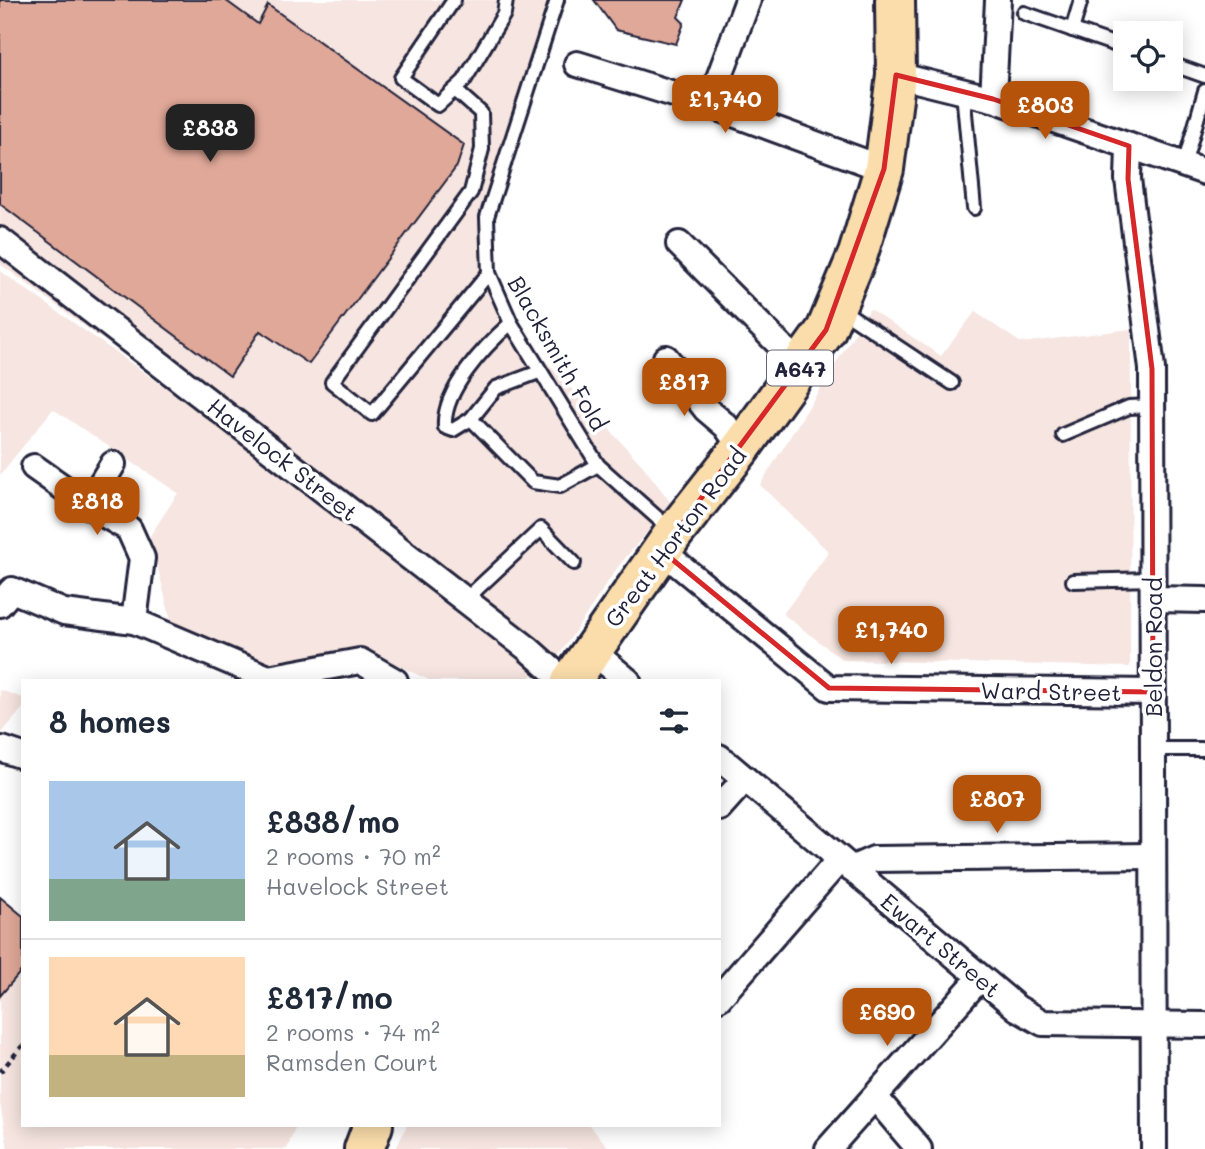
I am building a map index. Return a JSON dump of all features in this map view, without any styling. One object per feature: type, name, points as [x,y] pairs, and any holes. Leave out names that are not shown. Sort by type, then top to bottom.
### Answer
[{"type":"main road","name":"Great Horton Road","points":[[581,665],[668,542],[741,448],[826,330],[858,254],[884,169],[896,75],[895,0]]},
{"type":"main road","points":[[364,1149],[372,1127]]},
{"type":"street","points":[[709,105],[747,0]]},
{"type":"street","points":[[993,99],[998,0]]},
{"type":"street","points":[[577,64],[709,105],[884,169]]},
{"type":"street","points":[[896,75],[993,99],[1195,169]]},
{"type":"street","name":"Beldon Road","points":[[1129,146],[1128,179],[1152,369],[1153,406],[1154,1149]]},
{"type":"street","name":"Havelock Street","points":[[0,240],[466,600],[562,679]]},
{"type":"street","points":[[679,244],[801,366]]},
{"type":"street","points":[[666,358],[706,409],[726,426],[741,448]]},
{"type":"street","points":[[88,505],[113,464]]},
{"type":"street","points":[[34,467],[88,505],[129,529],[142,558],[134,621]]},
{"type":"street","name":"Ward Street","points":[[668,542],[829,688],[1153,692]]},
{"type":"street","points":[[1153,589],[1205,600]]},
{"type":"street","points":[[0,604],[12,590],[64,612],[134,621],[267,679],[360,661],[392,679]]},
{"type":"street","points":[[581,665],[622,679]]},
{"type":"street","name":"Ewart Street","points":[[721,759],[1017,1009],[1043,1023],[1205,1026]]},
{"type":"street","points":[[721,806],[745,779]]},
{"type":"street","points":[[721,997],[845,864],[874,859],[1153,856]]},
{"type":"street","points":[[828,1149],[980,978]]},
{"type":"street","points":[[874,1097],[919,1149]]},
{"type":"lane","points":[[454,0],[401,78],[438,104],[464,82],[504,15],[506,0]]},
{"type":"lane","name":"Blacksmith Fold","points":[[557,0],[487,217],[489,273],[510,323],[598,465],[668,542]]},
{"type":"lane","points":[[1072,30],[1081,0]]},
{"type":"lane","points":[[1024,13],[1113,44]]},
{"type":"lane","points":[[1183,68],[1205,76]]},
{"type":"lane","points":[[455,90],[481,113],[482,149],[471,192],[332,382],[372,414],[489,273]]},
{"type":"lane","points":[[1195,169],[1205,91]]},
{"type":"lane","points":[[963,92],[974,208]]},
{"type":"lane","points":[[836,306],[952,383]]},
{"type":"lane","points":[[510,323],[485,346],[461,381],[444,413],[445,427],[453,430],[471,419],[496,388],[539,372]]},
{"type":"lane","points":[[1063,435],[1129,407],[1153,406]]},
{"type":"lane","points":[[471,419],[533,482],[560,486],[598,465]]},
{"type":"lane","points":[[466,600],[541,529],[574,562]]},
{"type":"lane","points":[[1073,581],[1153,589]]},
{"type":"lane","points":[[1153,749],[1205,749]]},
{"type":"path","points":[[0,1072],[21,1047]]},
{"type":"highlighted area","points":[[896,75],[993,99],[1129,146],[1128,179],[1152,369],[1153,692],[829,688],[662,551],[826,330],[884,169]]},
{"type":"shaded area","points":[[0,0],[557,0],[487,217],[489,273],[511,323],[643,466],[671,503],[617,568],[543,679],[532,674],[530,679],[427,679],[358,646],[277,665],[179,653],[150,536],[178,493],[53,409],[0,475],[0,271],[237,438],[0,264]]},
{"type":"shaded area","points":[[870,309],[941,356],[975,312],[1021,343],[1131,329],[1130,667],[843,660],[783,614],[829,552],[760,485]]},
{"type":"shaded area","points":[[0,690],[21,697],[21,710],[0,735]]},
{"type":"shaded area","points":[[0,897],[21,914],[21,1127],[295,1127],[287,1149],[8,1149],[0,1103]]},
{"type":"shaded area","points":[[406,1127],[591,1127],[610,1149],[396,1149]]},
{"type":"building","points":[[0,0],[225,0],[258,24],[268,5],[464,145],[457,166],[309,364],[260,331],[230,376],[0,204]]},
{"type":"building","points":[[594,0],[685,0],[678,17],[684,23],[676,44],[616,30]]},
{"type":"building","points":[[0,897],[21,914],[21,971],[0,996]]}]
